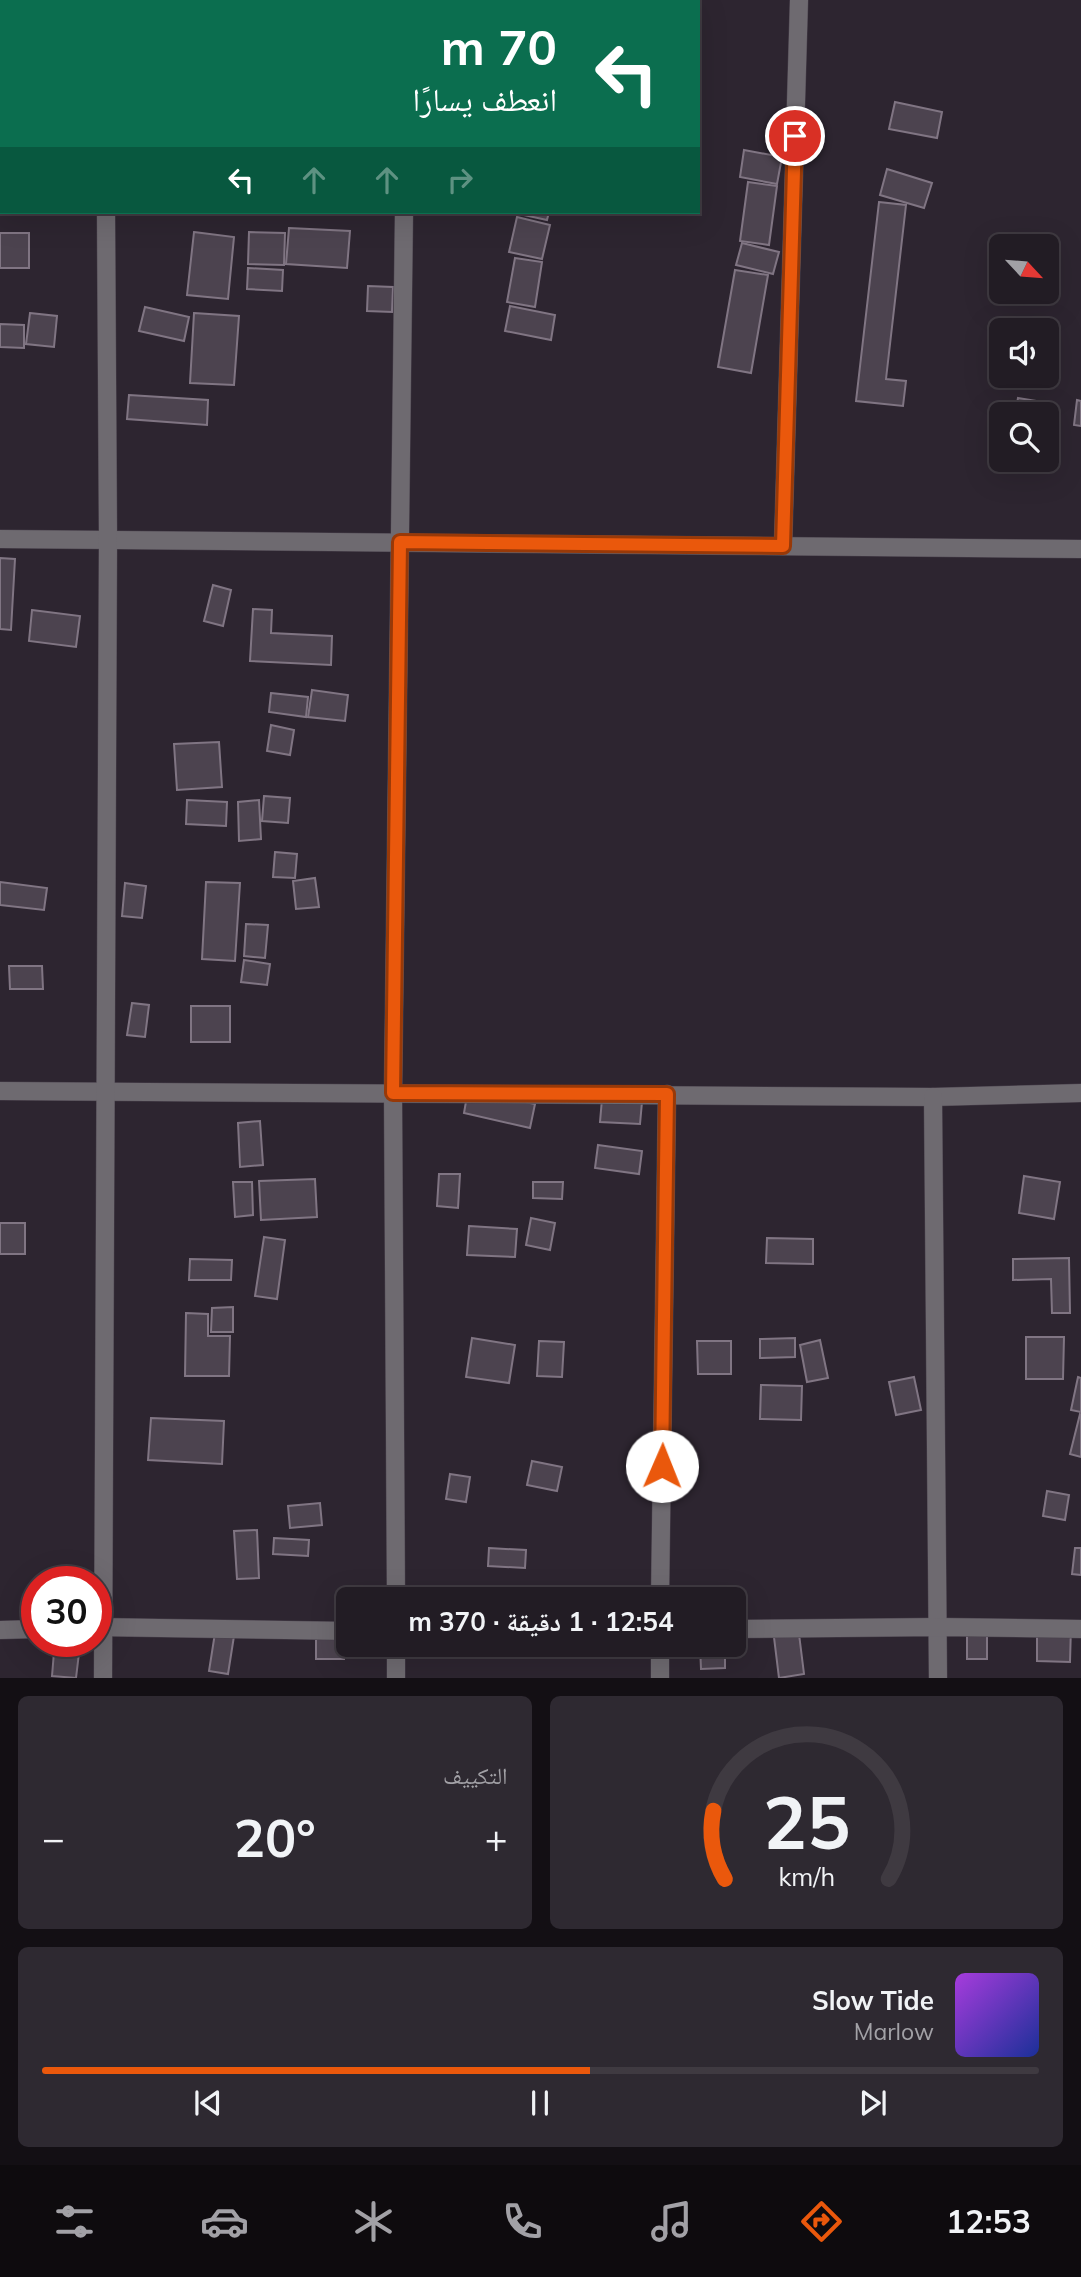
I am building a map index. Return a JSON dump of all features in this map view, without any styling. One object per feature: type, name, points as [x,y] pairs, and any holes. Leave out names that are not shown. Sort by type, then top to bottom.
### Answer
[{"type":"street","points":[[783,546],[799,0]]},
{"type":"street","points":[[100,1566],[108,539],[106,214]]},
{"type":"street","points":[[396,1587],[393,1093],[404,214]]},
{"type":"street","points":[[0,539],[1081,549]]},
{"type":"street","points":[[0,1091],[933,1097],[1081,1093]]},
{"type":"street","points":[[660,1587],[667,1094]]},
{"type":"street","points":[[933,1097],[938,1678]]},
{"type":"street","points":[[112,1627],[336,1630]]},
{"type":"street","points":[[0,1630],[21,1629]]},
{"type":"street","points":[[746,1629],[1081,1629]]},
{"type":"street","points":[[101,1657],[103,1678]]},
{"type":"street","points":[[396,1657],[396,1678]]},
{"type":"street","points":[[660,1657],[660,1678]]},
{"type":"building","points":[[895,102],[942,112],[937,138],[889,129]]},
{"type":"building","points":[[744,150],[782,157],[777,184],[740,177]]},
{"type":"building","points":[[887,169],[932,183],[924,208],[880,195]]},
{"type":"building","points":[[748,182],[777,186],[769,245],[740,241]]},
{"type":"building","points":[[879,202],[906,205],[886,379],[906,381],[903,406],[856,401]]},
{"type":"building","points":[[519,214],[548,214],[547,220]]},
{"type":"building","points":[[517,217],[550,225],[542,259],[509,252]]},
{"type":"building","points":[[289,228],[350,231],[347,268],[286,264]]},
{"type":"building","points":[[194,232],[234,237],[228,299],[187,295]]},
{"type":"building","points":[[249,232],[285,233],[284,265],[248,264]]},
{"type":"building","points":[[0,233],[29,233],[29,268],[0,268]]},
{"type":"building","points":[[742,243],[779,252],[773,274],[736,265]]},
{"type":"building","points":[[515,258],[542,262],[535,307],[507,302]]},
{"type":"building","points":[[248,268],[283,270],[282,291],[247,289]]},
{"type":"building","points":[[735,270],[768,275],[751,373],[718,367]]},
{"type":"building","points":[[368,286],[393,287],[392,312],[367,311]]},
{"type":"building","points":[[510,306],[555,315],[551,340],[505,331]]},
{"type":"building","points":[[145,307],[189,317],[184,341],[139,331]]},
{"type":"building","points":[[30,313],[57,316],[54,347],[26,344]]},
{"type":"building","points":[[194,313],[239,316],[234,385],[190,383]]},
{"type":"building","points":[[0,324],[24,325],[24,348],[0,347]]},
{"type":"building","points":[[129,395],[208,400],[207,425],[127,419]]},
{"type":"building","points":[[1018,398],[1043,402],[1017,402]]},
{"type":"building","points":[[1077,400],[1081,401],[1081,426],[1074,425]]},
{"type":"building","points":[[0,558],[15,559],[11,630],[0,629]]},
{"type":"building","points":[[213,585],[231,590],[223,626],[204,621]]},
{"type":"building","points":[[253,609],[272,610],[271,633],[332,636],[331,665],[250,661]]},
{"type":"building","points":[[32,610],[80,616],[76,647],[29,641]]},
{"type":"building","points":[[312,690],[348,695],[345,721],[308,717]]},
{"type":"building","points":[[271,693],[308,697],[306,717],[269,712]]},
{"type":"building","points":[[271,725],[294,730],[290,755],[267,751]]},
{"type":"building","points":[[219,742],[222,787],[177,790],[174,744]]},
{"type":"building","points":[[264,796],[290,798],[288,823],[262,821]]},
{"type":"building","points":[[187,800],[227,802],[226,826],[186,824]]},
{"type":"building","points":[[259,800],[261,839],[239,841],[238,802]]},
{"type":"building","points":[[275,852],[297,854],[295,878],[273,877]]},
{"type":"building","points":[[315,878],[319,907],[296,909],[293,881]]},
{"type":"building","points":[[0,882],[47,888],[44,910],[0,905]]},
{"type":"building","points":[[206,882],[240,883],[235,961],[202,959]]},
{"type":"building","points":[[125,883],[146,886],[142,918],[122,916]]},
{"type":"building","points":[[246,924],[268,925],[265,958],[244,956]]},
{"type":"building","points":[[244,960],[270,964],[267,985],[241,982]]},
{"type":"building","points":[[9,966],[42,966],[43,989],[10,989]]},
{"type":"building","points":[[132,1003],[149,1005],[145,1037],[127,1035]]},
{"type":"building","points":[[191,1006],[230,1006],[230,1042],[191,1042]]},
{"type":"building","points":[[468,1090],[535,1104],[530,1128],[464,1113]]},
{"type":"building","points":[[602,1099],[642,1102],[640,1124],[600,1122]]},
{"type":"building","points":[[260,1121],[263,1165],[240,1167],[238,1123]]},
{"type":"building","points":[[598,1145],[642,1151],[639,1174],[595,1168]]},
{"type":"building","points":[[439,1174],[460,1174],[458,1208],[437,1206]]},
{"type":"building","points":[[1024,1176],[1060,1182],[1054,1219],[1019,1213]]},
{"type":"building","points":[[315,1179],[317,1217],[261,1220],[259,1181]]},
{"type":"building","points":[[233,1182],[252,1182],[253,1215],[235,1217]]},
{"type":"building","points":[[533,1182],[563,1182],[562,1199],[533,1198]]},
{"type":"building","points":[[531,1218],[555,1223],[550,1250],[526,1245]]},
{"type":"building","points":[[0,1223],[25,1223],[25,1254],[0,1254]]},
{"type":"building","points":[[469,1226],[517,1229],[515,1257],[467,1255]]},
{"type":"building","points":[[264,1237],[285,1240],[277,1299],[255,1296]]},
{"type":"building","points":[[767,1238],[813,1239],[813,1264],[766,1263]]},
{"type":"building","points":[[1069,1258],[1070,1313],[1052,1313],[1051,1279],[1013,1280],[1013,1259]]},
{"type":"building","points":[[190,1259],[232,1260],[231,1280],[189,1280]]},
{"type":"building","points":[[233,1307],[233,1332],[211,1332],[212,1308]]},
{"type":"building","points":[[186,1313],[208,1314],[208,1336],[230,1336],[229,1376],[185,1376]]},
{"type":"building","points":[[1026,1337],[1064,1337],[1063,1379],[1026,1379]]},
{"type":"building","points":[[472,1338],[515,1345],[509,1383],[466,1377]]},
{"type":"building","points":[[795,1338],[795,1357],[760,1358],[760,1339]]},
{"type":"building","points":[[820,1340],[828,1378],[807,1382],[800,1345]]},
{"type":"building","points":[[539,1341],[564,1342],[562,1377],[537,1376]]},
{"type":"building","points":[[697,1341],[731,1341],[731,1374],[698,1374]]},
{"type":"building","points":[[914,1377],[921,1410],[896,1415],[889,1382]]},
{"type":"building","points":[[1078,1377],[1081,1378],[1081,1412],[1071,1410]]},
{"type":"building","points":[[761,1385],[802,1386],[801,1420],[760,1419]]},
{"type":"building","points":[[1081,1415],[1081,1457],[1070,1454]]},
{"type":"building","points":[[151,1418],[224,1421],[222,1464],[148,1460]]},
{"type":"building","points":[[532,1461],[562,1467],[557,1491],[527,1485]]},
{"type":"building","points":[[450,1474],[470,1477],[466,1502],[446,1499]]},
{"type":"building","points":[[1047,1491],[1069,1495],[1065,1520],[1043,1516]]},
{"type":"building","points":[[320,1503],[322,1525],[290,1528],[288,1506]]},
{"type":"building","points":[[257,1530],[259,1578],[237,1579],[234,1531]]},
{"type":"building","points":[[274,1538],[309,1540],[308,1556],[273,1554]]},
{"type":"building","points":[[489,1548],[526,1550],[525,1568],[488,1566]]},
{"type":"building","points":[[1075,1548],[1081,1548],[1081,1575],[1072,1574]]},
{"type":"building","points":[[1037,1625],[1071,1626],[1070,1662],[1037,1661]]},
{"type":"building","points":[[798,1626],[804,1674],[779,1678],[773,1629]]},
{"type":"building","points":[[987,1627],[987,1659],[967,1659],[967,1628]]},
{"type":"building","points":[[215,1633],[234,1636],[228,1674],[209,1671]]},
{"type":"building","points":[[316,1633],[336,1634],[336,1657],[344,1659],[316,1659]]},
{"type":"building","points":[[54,1657],[79,1657],[76,1678],[52,1676]]},
{"type":"building","points":[[700,1657],[725,1657],[725,1668],[701,1669]]},
{"type":"route","points":[[662,1466],[667,1094],[393,1093],[400,542],[783,546],[795,136]]}]
